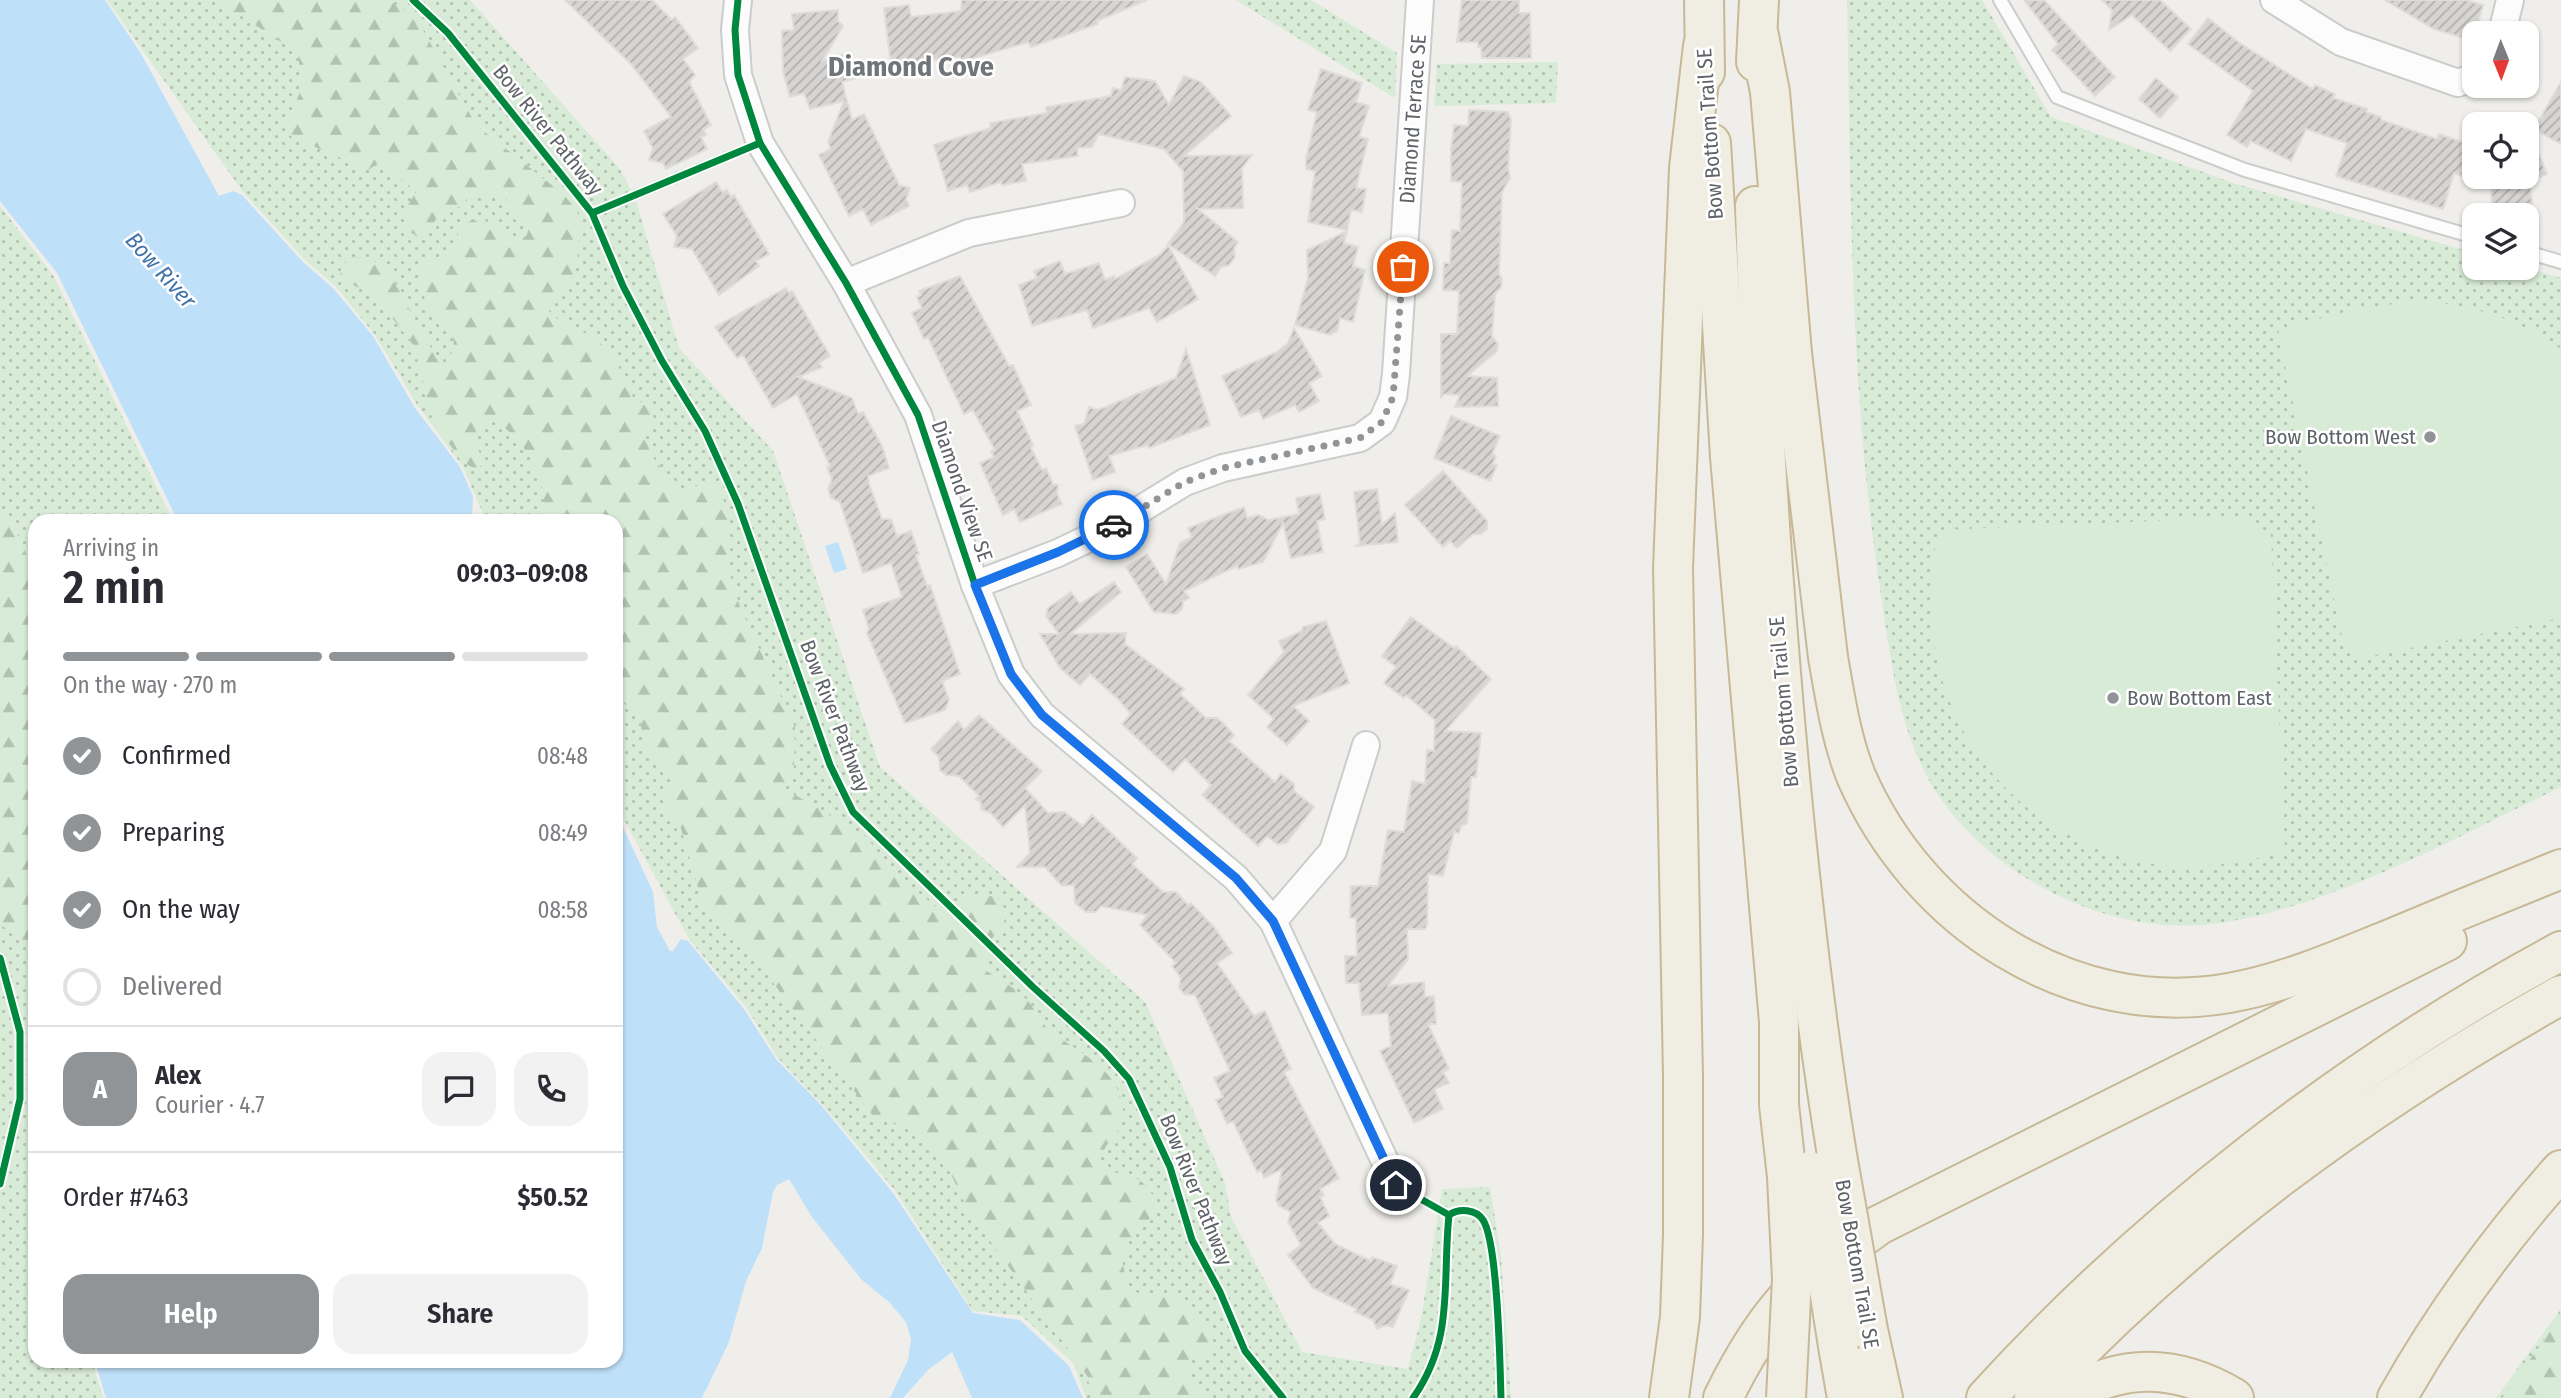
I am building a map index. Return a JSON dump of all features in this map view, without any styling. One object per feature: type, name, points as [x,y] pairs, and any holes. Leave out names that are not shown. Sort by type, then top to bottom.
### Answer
[{"type":"highway","name":"Bow Bottom Trail SE","points":[[1704,0],[1703,46],[1717,214],[1730,457],[1779,1022],[1790,1053],[1811,1167]]},
{"type":"highway","name":"Bow Bottom Trail SE","points":[[1759,18],[1752,100],[1760,374],[1777,634],[1809,970],[1811,1167],[1793,1279],[1786,1398]]},
{"type":"highway","points":[[1759,18],[1770,92],[1792,353],[1836,703],[1844,741],[1862,787],[1896,849],[1919,878],[1972,927],[2034,965],[2101,989],[2141,995],[2197,997],[2229,993],[2314,969],[2561,869]]},
{"type":"highway","points":[[1669,1398],[1680,1317],[1683,1222],[1673,568],[1689,168],[1703,46]]},
{"type":"highway","points":[[1723,1398],[1741,1364],[1776,1311],[1807,1278],[1879,1226],[2561,883]]},
{"type":"highway","points":[[1986,1398],[2058,1321],[2161,1230],[2276,1135],[2388,1054],[2561,951]]},
{"type":"highway","points":[[2034,1398],[2136,1294],[2213,1227],[2370,1111],[2458,1053],[2561,995]]},
{"type":"highway","points":[[1811,1167],[1854,1341],[1847,1398]]},
{"type":"highway","points":[[2397,1398],[2466,1288],[2516,1221],[2561,1170]]},
{"type":"highway","name":"Bow Bottom Trail SE","points":[[1854,1341],[1882,1398]]},
{"type":"highway","points":[[2065,1398],[2098,1381],[2133,1371],[2171,1373],[2206,1381],[2234,1398]]},
{"type":"street","name":"Diamond View SE","points":[[738,0],[735,30],[738,75],[760,143],[846,283],[918,415],[975,585],[1011,674],[1042,715],[1236,878],[1273,921],[1396,1185]]},
{"type":"street","name":"Diamond Terrace SE","points":[[975,585],[1110,528],[1152,499],[1185,482],[1223,468],[1360,438],[1382,422],[1393,397],[1396,374],[1420,0]]},
{"type":"street","points":[[2274,0],[2341,42],[2458,83],[2462,82]]},
{"type":"street","points":[[2505,21],[2510,0]]},
{"type":"street","points":[[846,283],[969,233],[1121,203]]},
{"type":"street","points":[[1273,921],[1333,851],[1366,745]]},
{"type":"lane","points":[[2000,0],[2057,97],[2245,170],[2462,233]]},
{"type":"lane","points":[[2539,256],[2561,262]]},
{"type":"green space","points":[[107,0],[470,0],[620,169],[631,190],[738,146],[742,156],[636,201],[679,348],[773,451],[880,767],[1145,1002],[1225,1183],[1231,1217],[1302,1352],[1408,1369],[1421,1319],[1442,1189],[1490,1187],[1501,1257],[1511,1398],[1086,1398],[1074,1364],[1022,1316],[973,1311],[894,1189],[822,1104],[778,1058],[746,1007],[689,939],[623,818],[623,514],[483,514],[463,467],[418,406],[375,335],[335,286],[304,259],[243,192]]},
{"type":"green space","points":[[217,0],[390,0],[418,21],[476,125],[563,194],[576,209],[580,218],[577,266],[565,291],[552,302],[548,310],[563,324],[590,335],[606,348],[626,378],[633,397],[649,407],[657,424],[645,436],[650,451],[665,473],[683,489],[710,483],[723,498],[729,517],[726,562],[740,607],[795,727],[794,767],[785,789],[867,837],[888,868],[940,910],[950,909],[975,894],[996,897],[1003,903],[1006,922],[988,943],[985,970],[1021,994],[1051,1032],[1096,1063],[1114,1082],[1120,1094],[1123,1118],[1104,1150],[1100,1165],[1116,1173],[1135,1177],[1155,1198],[1149,1219],[1131,1238],[1125,1249],[1123,1264],[1126,1278],[1136,1292],[1177,1299],[1193,1310],[1206,1326],[1214,1352],[1190,1360],[1189,1367],[1194,1382],[1211,1398],[1091,1398],[1088,1377],[968,1210],[949,1170],[911,1130],[874,1117],[744,944],[726,923],[704,908],[680,825],[663,804],[664,796],[679,783],[676,775],[651,759],[644,744],[641,715],[623,704],[623,514],[542,514],[545,509],[544,497],[530,458],[505,428],[494,422],[477,428],[474,436],[483,463],[477,470],[461,461],[432,418],[414,346],[377,298],[346,281],[340,274],[348,258],[361,257],[381,265],[395,283],[436,358],[445,363],[450,357],[454,340],[450,330],[433,316],[429,309],[421,285],[424,263],[454,250],[458,228],[474,220],[490,222],[519,241],[527,235],[529,227],[514,219],[505,195],[471,194],[460,207],[442,210],[423,239],[408,231],[402,215],[416,192],[382,161],[368,170],[290,136],[285,129],[302,87],[298,53]]},
{"type":"green space","points":[[1236,0],[1311,0],[1397,53],[1395,98]]},
{"type":"green space","points":[[1847,0],[1982,0],[2051,117],[2233,183],[2462,250],[2462,280],[2539,280],[2539,272],[2561,278],[2561,787],[2390,869],[2344,888],[2255,916],[2212,924],[2172,925],[2131,920],[2090,909],[2051,892],[2015,870],[1982,844],[1953,815],[1930,782],[1911,739],[1898,694],[1871,526],[1858,376],[1851,226]]},
{"type":"green space","points":[[1558,62],[1556,103],[1434,106],[1437,64]]},
{"type":"green space","points":[[0,206],[53,275],[170,514],[28,514],[28,1368],[94,1368],[103,1398],[0,1398]]},
{"type":"green space","name":"Bow Bottom West","points":[[2422,301],[2495,315],[2529,329],[2561,349],[2561,618],[2360,658],[2344,647],[2278,332],[2349,311]]},
{"type":"green space","name":"Bow Bottom East","points":[[2247,517],[2271,535],[2285,852],[2217,865],[2165,866],[2092,846],[2043,820],[2003,785],[1970,743],[1947,695],[1934,643],[1931,588],[1939,530]]},
{"type":"green space","points":[[0,518],[12,526],[28,557],[28,953],[14,935],[0,925]]},
{"type":"green space","points":[[2561,1309],[2561,1398],[2496,1398]]},
{"type":"green space","points":[[2561,1316],[2561,1398],[2502,1398]]},
{"type":"water","name":"Bow River","points":[[0,0],[105,0],[140,52],[219,196],[233,191],[242,195],[303,262],[333,288],[373,336],[415,408],[460,467],[473,496],[472,514],[175,514],[57,273],[0,201]]},
{"type":"water","points":[[838,542],[847,569],[834,573],[825,546]]},
{"type":"water","points":[[623,827],[653,892],[657,927],[670,951],[673,951],[681,939],[688,941],[744,1009],[776,1059],[821,1105],[893,1193],[973,1313],[1020,1320],[1069,1366],[1083,1398],[972,1398],[952,1352],[928,1370],[903,1398],[890,1398],[908,1360],[911,1339],[906,1322],[889,1302],[861,1279],[812,1217],[789,1179],[777,1185],[773,1192],[762,1248],[746,1281],[729,1342],[702,1398],[106,1398],[97,1368],[623,1368]]},
{"type":"building","points":[[565,0],[652,0],[672,20],[675,17],[698,48],[683,59],[695,75],[689,82],[711,125],[703,129],[706,135],[701,137],[707,149],[666,169],[663,163],[649,160],[653,148],[644,131],[671,117],[631,64]]},
{"type":"building","points":[[962,0],[1147,0],[1097,21],[1098,24],[1031,47],[1028,42],[961,62],[960,57],[891,65],[884,8],[909,5],[911,17],[961,11]]},
{"type":"building","points":[[1462,0],[1519,0],[1519,13],[1530,13],[1531,58],[1482,58],[1478,42],[1457,42]]},
{"type":"building","points":[[2024,0],[2044,0],[2115,77],[2095,96],[2052,50],[2058,44]]},
{"type":"building","points":[[2102,0],[2160,0],[2191,29],[2170,51],[2132,15],[2109,30],[2112,10]]},
{"type":"building","points":[[2385,0],[2466,0],[2483,5],[2479,21],[2462,21],[2462,38],[2434,29]]},
{"type":"building","points":[[838,10],[838,21],[843,26],[822,61],[849,53],[856,78],[842,82],[852,120],[864,114],[899,185],[910,188],[906,199],[909,206],[871,225],[863,209],[849,216],[819,155],[831,149],[828,142],[844,101],[810,109],[804,93],[790,97],[783,71],[782,31],[794,30],[792,14]]},
{"type":"building","points":[[2208,18],[2241,44],[2313,89],[2315,85],[2335,94],[2333,98],[2367,109],[2366,112],[2381,117],[2381,120],[2437,139],[2439,134],[2462,142],[2462,176],[2454,173],[2443,209],[2336,176],[2347,143],[2306,129],[2291,161],[2251,141],[2247,147],[2227,135],[2253,91],[2188,44]]},
{"type":"building","points":[[1321,69],[1362,83],[1356,102],[1369,106],[1359,137],[1368,139],[1356,188],[1366,189],[1362,212],[1351,210],[1347,230],[1308,222],[1315,171],[1306,169],[1306,159],[1317,112],[1308,110]]},
{"type":"building","points":[[1184,76],[1201,82],[1231,116],[1184,156],[1252,155],[1242,168],[1243,208],[1198,209],[1238,242],[1234,248],[1235,257],[1229,265],[1221,267],[1215,276],[1168,244],[1184,222],[1183,171],[1164,149],[1098,134],[1092,147],[1077,148],[1078,156],[1022,164],[1026,181],[1002,185],[1001,182],[970,192],[967,185],[948,191],[934,145],[991,128],[990,123],[1047,113],[1046,107],[1111,96],[1113,88],[1121,90],[1125,77],[1155,81],[1169,105]]},
{"type":"building","points":[[2156,78],[2178,97],[2160,118],[2139,99]]},
{"type":"building","points":[[2561,82],[2561,144],[2539,132],[2539,120]]},
{"type":"building","points":[[1469,110],[1508,112],[1511,120],[1508,168],[1510,178],[1502,192],[1499,274],[1502,279],[1501,287],[1495,294],[1492,336],[1498,344],[1497,351],[1467,376],[1497,378],[1498,406],[1455,407],[1460,395],[1444,394],[1441,397],[1441,334],[1457,334],[1459,291],[1443,290],[1444,263],[1450,263],[1452,230],[1460,231],[1462,182],[1451,181],[1451,150],[1454,125],[1468,126]]},
{"type":"building","points":[[2539,155],[2547,174],[2539,177]]},
{"type":"building","points":[[716,182],[722,192],[727,190],[731,197],[734,195],[769,254],[756,261],[759,266],[719,295],[692,249],[674,247],[677,236],[663,214]]},
{"type":"building","points":[[2491,189],[2531,189],[2532,203],[2492,203]]},
{"type":"building","points":[[1347,231],[1344,243],[1358,247],[1353,266],[1365,270],[1353,322],[1340,318],[1337,331],[1330,335],[1295,325],[1308,278],[1307,250]]},
{"type":"building","points":[[1168,245],[1198,299],[1157,322],[1149,308],[1093,328],[1087,310],[1032,326],[1019,285],[1037,278],[1034,271],[1060,261],[1065,274],[1099,263],[1105,280],[1114,276],[1115,279],[1161,254]]},
{"type":"building","points":[[960,276],[1009,366],[1013,365],[1031,405],[1017,411],[1042,470],[1046,468],[1053,484],[1058,485],[1057,494],[1062,504],[1020,522],[1014,509],[1003,515],[980,463],[994,457],[991,451],[995,450],[973,410],[964,414],[928,337],[924,339],[912,313],[922,308],[917,297],[921,295],[919,291]]},
{"type":"building","points":[[786,288],[789,293],[792,291],[830,356],[819,363],[822,367],[798,377],[852,398],[858,414],[863,412],[882,446],[889,468],[868,476],[869,484],[882,519],[891,519],[897,536],[911,531],[919,554],[916,555],[927,586],[930,585],[960,674],[942,681],[949,700],[945,710],[905,723],[867,633],[869,629],[863,610],[902,597],[891,563],[863,573],[840,502],[831,498],[828,489],[832,479],[827,467],[830,466],[797,394],[773,408],[743,355],[737,358],[715,327]]},
{"type":"building","points":[[1294,328],[1322,376],[1309,383],[1319,401],[1299,412],[1295,405],[1263,419],[1259,410],[1241,417],[1222,376],[1277,352],[1288,343]]},
{"type":"building","points":[[1186,349],[1210,425],[1149,448],[1148,445],[1109,456],[1115,472],[1093,480],[1075,426],[1084,424],[1089,407],[1098,410],[1176,378]]},
{"type":"building","points":[[1451,416],[1500,436],[1492,454],[1496,456],[1493,464],[1497,465],[1490,481],[1434,458]]},
{"type":"building","points":[[1443,471],[1487,521],[1487,529],[1481,534],[1473,534],[1457,548],[1450,541],[1443,547],[1405,505]]},
{"type":"building","points":[[1377,489],[1382,525],[1395,513],[1398,542],[1356,546],[1360,543],[1354,492]]},
{"type":"building","points":[[1320,494],[1325,519],[1317,521],[1323,552],[1291,558],[1283,523],[1263,562],[1238,569],[1237,566],[1184,591],[1189,598],[1183,601],[1182,609],[1176,614],[1154,612],[1126,567],[1147,554],[1166,584],[1180,543],[1192,537],[1188,528],[1244,507],[1247,518],[1259,515],[1268,520],[1299,514],[1296,498]]},
{"type":"building","points":[[1114,582],[1121,592],[1070,634],[1126,633],[1125,644],[1184,689],[1180,694],[1206,718],[1217,718],[1223,723],[1234,735],[1229,741],[1275,782],[1281,774],[1294,784],[1294,791],[1314,807],[1286,843],[1277,844],[1267,836],[1258,846],[1202,795],[1211,785],[1185,759],[1173,772],[1122,724],[1131,714],[1118,699],[1090,674],[1080,685],[1060,668],[1040,634],[1059,634],[1046,616],[1048,608],[1071,592],[1080,604]]},
{"type":"building","points":[[1411,617],[1454,648],[1456,646],[1491,679],[1445,731],[1481,733],[1476,777],[1471,777],[1467,823],[1461,826],[1459,833],[1454,832],[1443,876],[1428,874],[1427,925],[1425,929],[1407,929],[1408,959],[1388,986],[1424,982],[1425,997],[1434,996],[1436,1024],[1428,1024],[1449,1069],[1443,1072],[1449,1083],[1434,1089],[1443,1109],[1414,1123],[1380,1051],[1391,1046],[1388,1013],[1362,1015],[1359,983],[1346,983],[1345,956],[1357,956],[1356,918],[1350,918],[1351,886],[1378,886],[1388,830],[1404,832],[1412,781],[1425,784],[1427,750],[1434,751],[1435,720],[1406,695],[1404,698],[1384,683],[1396,667],[1382,656]]},
{"type":"building","points":[[1326,621],[1349,683],[1293,706],[1309,721],[1287,745],[1267,727],[1274,719],[1248,695],[1284,652],[1279,641],[1302,631],[1303,627]]},
{"type":"building","points":[[979,715],[1042,771],[1025,788],[1048,813],[1064,812],[1083,826],[1092,815],[1137,858],[1132,864],[1163,892],[1176,892],[1188,905],[1191,903],[1214,927],[1232,953],[1217,963],[1254,1016],[1265,1011],[1291,1069],[1284,1072],[1339,1178],[1320,1189],[1324,1195],[1320,1197],[1329,1216],[1318,1223],[1335,1244],[1371,1261],[1372,1257],[1397,1266],[1390,1284],[1409,1290],[1393,1327],[1386,1325],[1377,1329],[1373,1320],[1355,1312],[1357,1309],[1313,1288],[1288,1255],[1301,1245],[1288,1222],[1291,1212],[1279,1206],[1276,1200],[1282,1169],[1264,1178],[1261,1170],[1257,1172],[1233,1121],[1227,1124],[1216,1100],[1223,1097],[1214,1078],[1230,1071],[1195,995],[1184,994],[1179,987],[1181,978],[1172,966],[1176,963],[1140,925],[1147,915],[1101,906],[1096,912],[1086,912],[1075,903],[1074,885],[1062,886],[1045,867],[1017,867],[1030,853],[1025,805],[1003,827],[992,814],[981,809],[981,803],[976,799],[979,796],[959,776],[946,775],[940,770],[939,757],[931,749],[958,721],[964,730]]},
{"type":"cycle path","name":"Bow River Pathway","points":[[413,0],[448,33],[592,213],[623,286],[662,361],[705,431],[738,504],[830,765],[853,812],[1033,987],[1104,1051],[1129,1079],[1170,1167],[1192,1240],[1220,1292],[1245,1351],[1283,1398]]},
{"type":"cycle path","points":[[738,0],[735,30],[738,75],[760,143],[846,283],[918,415],[975,585],[1011,674],[1042,715],[1236,878],[1273,921],[1396,1185],[1449,1215]]},
{"type":"cycle path","name":"Bow River Pathway","points":[[592,213],[760,143]]},
{"type":"cycle path","points":[[0,958],[20,1032],[20,1099],[0,1184]]},
{"type":"cycle path","points":[[1449,1215],[1462,1211],[1472,1212],[1480,1216],[1488,1233],[1495,1278],[1501,1398]]},
{"type":"cycle path","points":[[1413,1398],[1426,1376],[1441,1332],[1449,1215]]},
{"type":"way so far","points":[[1114,525],[1152,499],[1185,482],[1223,468],[1360,438],[1382,422],[1393,397],[1403,267]]},
{"type":"place","name":"Bow Bottom West","points":[[2430,437]]},
{"type":"place","name":"Bow Bottom East","points":[[2113,698]]},
{"type":"district","name":"Diamond Cove","points":[[911,66]]},
{"type":"route","points":[[1114,525],[1058,552],[975,585],[1011,674],[1042,715],[1236,878],[1273,921],[1396,1185]]}]
